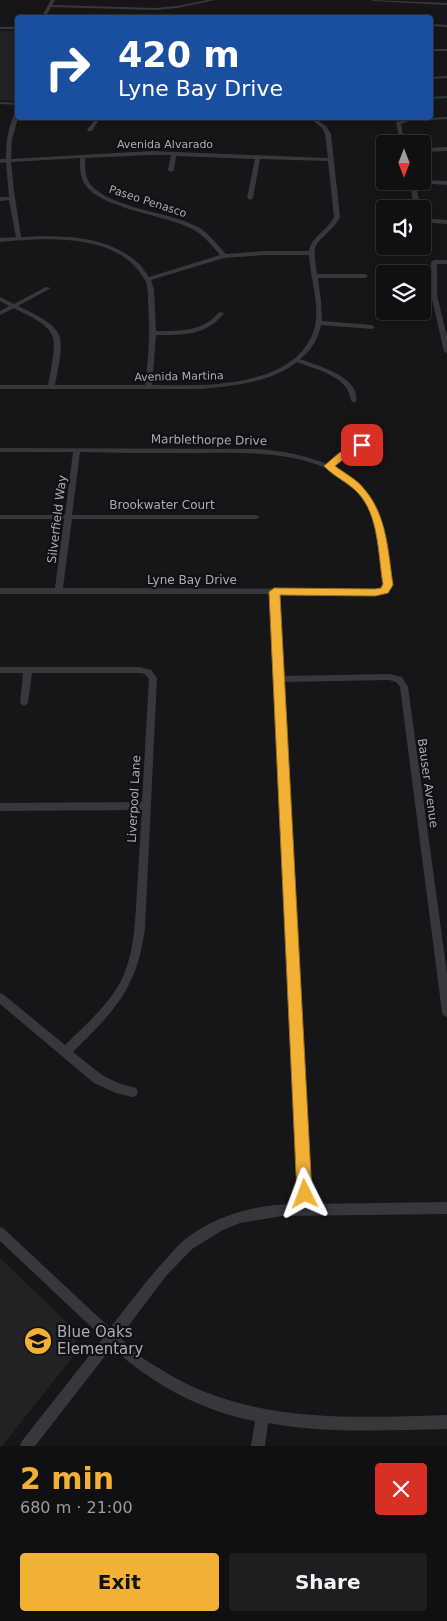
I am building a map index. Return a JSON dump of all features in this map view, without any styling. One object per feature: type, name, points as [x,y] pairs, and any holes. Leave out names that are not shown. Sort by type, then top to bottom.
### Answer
[{"type":"street","points":[[45,15],[53,0]]},
{"type":"street","points":[[110,8],[113,0]]},
{"type":"street","points":[[50,6],[166,8],[213,0]]},
{"type":"street","points":[[373,0],[447,4]]},
{"type":"street","points":[[433,25],[447,26]]},
{"type":"street","points":[[0,28],[15,28]]},
{"type":"street","points":[[433,50],[447,50]]},
{"type":"street","points":[[433,78],[447,77]]},
{"type":"street","points":[[0,103],[15,104]]},
{"type":"street","points":[[15,117],[9,126],[7,176],[19,239]]},
{"type":"street","points":[[433,119],[447,118]]},
{"type":"street","points":[[90,130],[97,120]]},
{"type":"street","points":[[148,279],[224,256],[265,253],[312,253],[314,243],[333,226],[337,217],[326,130],[321,123],[316,120]]},
{"type":"street","points":[[401,135],[398,123],[407,120]]},
{"type":"street","points":[[431,150],[447,149]]},
{"type":"street","points":[[172,170],[174,154]]},
{"type":"street","name":"Avenida Alvarado","points":[[0,161],[82,156],[174,154],[331,160]]},
{"type":"street","name":"Paseo Penasco","points":[[82,156],[84,179],[95,192],[113,201],[184,223],[206,236],[224,256]]},
{"type":"street","points":[[250,198],[258,157]]},
{"type":"street","points":[[431,182],[447,183]]},
{"type":"street","points":[[0,199],[11,198]]},
{"type":"street","points":[[431,221],[447,222]]},
{"type":"street","points":[[0,240],[54,238],[95,244],[126,256],[138,266],[148,279],[154,333],[148,387]]},
{"type":"street","name":"Avenida Martina","points":[[0,387],[208,387],[239,383],[268,375],[296,360],[311,344],[318,323],[312,253]]},
{"type":"street","points":[[447,262],[434,262],[434,295],[447,351]]},
{"type":"street","points":[[314,276],[364,276]]},
{"type":"street","points":[[0,313],[48,288]]},
{"type":"street","points":[[0,299],[43,321],[56,335],[57,353],[51,387]]},
{"type":"street","points":[[154,333],[187,332],[202,328],[214,322],[221,313]]},
{"type":"street","points":[[318,323],[372,327]]},
{"type":"street","points":[[296,360],[343,380],[352,390],[354,401]]},
{"type":"street","points":[[329,466],[342,455],[362,445]]},
{"type":"street","name":"Marblethorpe Drive","points":[[0,450],[267,451],[298,456],[329,466],[361,490],[373,509],[379,530],[388,585],[384,590]]},
{"type":"street","name":"Silverfield Way","points":[[59,591],[77,450]]},
{"type":"street","name":"Brookwater Court","points":[[0,517],[256,516]]},
{"type":"street","name":"Lyne Bay Drive","points":[[0,591],[375,592],[384,590]]},
{"type":"street","points":[[274,592],[306,1208]]},
{"type":"street","name":"Liverpool Lane","points":[[0,670],[140,670],[148,672],[153,678],[140,928],[134,963],[118,996],[65,1052]]},
{"type":"street","points":[[24,703],[28,670]]},
{"type":"street","name":"Bauser Avenue","points":[[278,679],[389,677],[400,679],[404,687],[447,1012]]},
{"type":"street","points":[[0,807],[146,806]]},
{"type":"street","points":[[0,998],[98,1079],[116,1088],[132,1092]]},
{"type":"street","points":[[27,1446],[175,1258],[203,1235],[219,1225],[260,1212],[306,1208],[447,1208]]},
{"type":"street","points":[[0,1233],[111,1338],[159,1377],[181,1389],[221,1405],[262,1417],[327,1424],[447,1422]]},
{"type":"street","points":[[258,1446],[262,1417]]},
{"type":"shaded area","points":[[0,31],[15,31],[15,101],[0,100]]},
{"type":"shaded area","name":"Blue Oaks Elementary","points":[[0,1258],[75,1330],[76,1353],[2,1446],[0,1446]]},
{"type":"waterway","points":[[433,98],[447,97]]},
{"type":"place","name":"Blue Oaks Elementary","points":[[38,1341]]},
{"type":"route","points":[[305,1194],[274,592],[375,592],[384,590],[388,585],[379,530],[373,509],[361,490],[329,466],[342,455],[362,445]]}]
